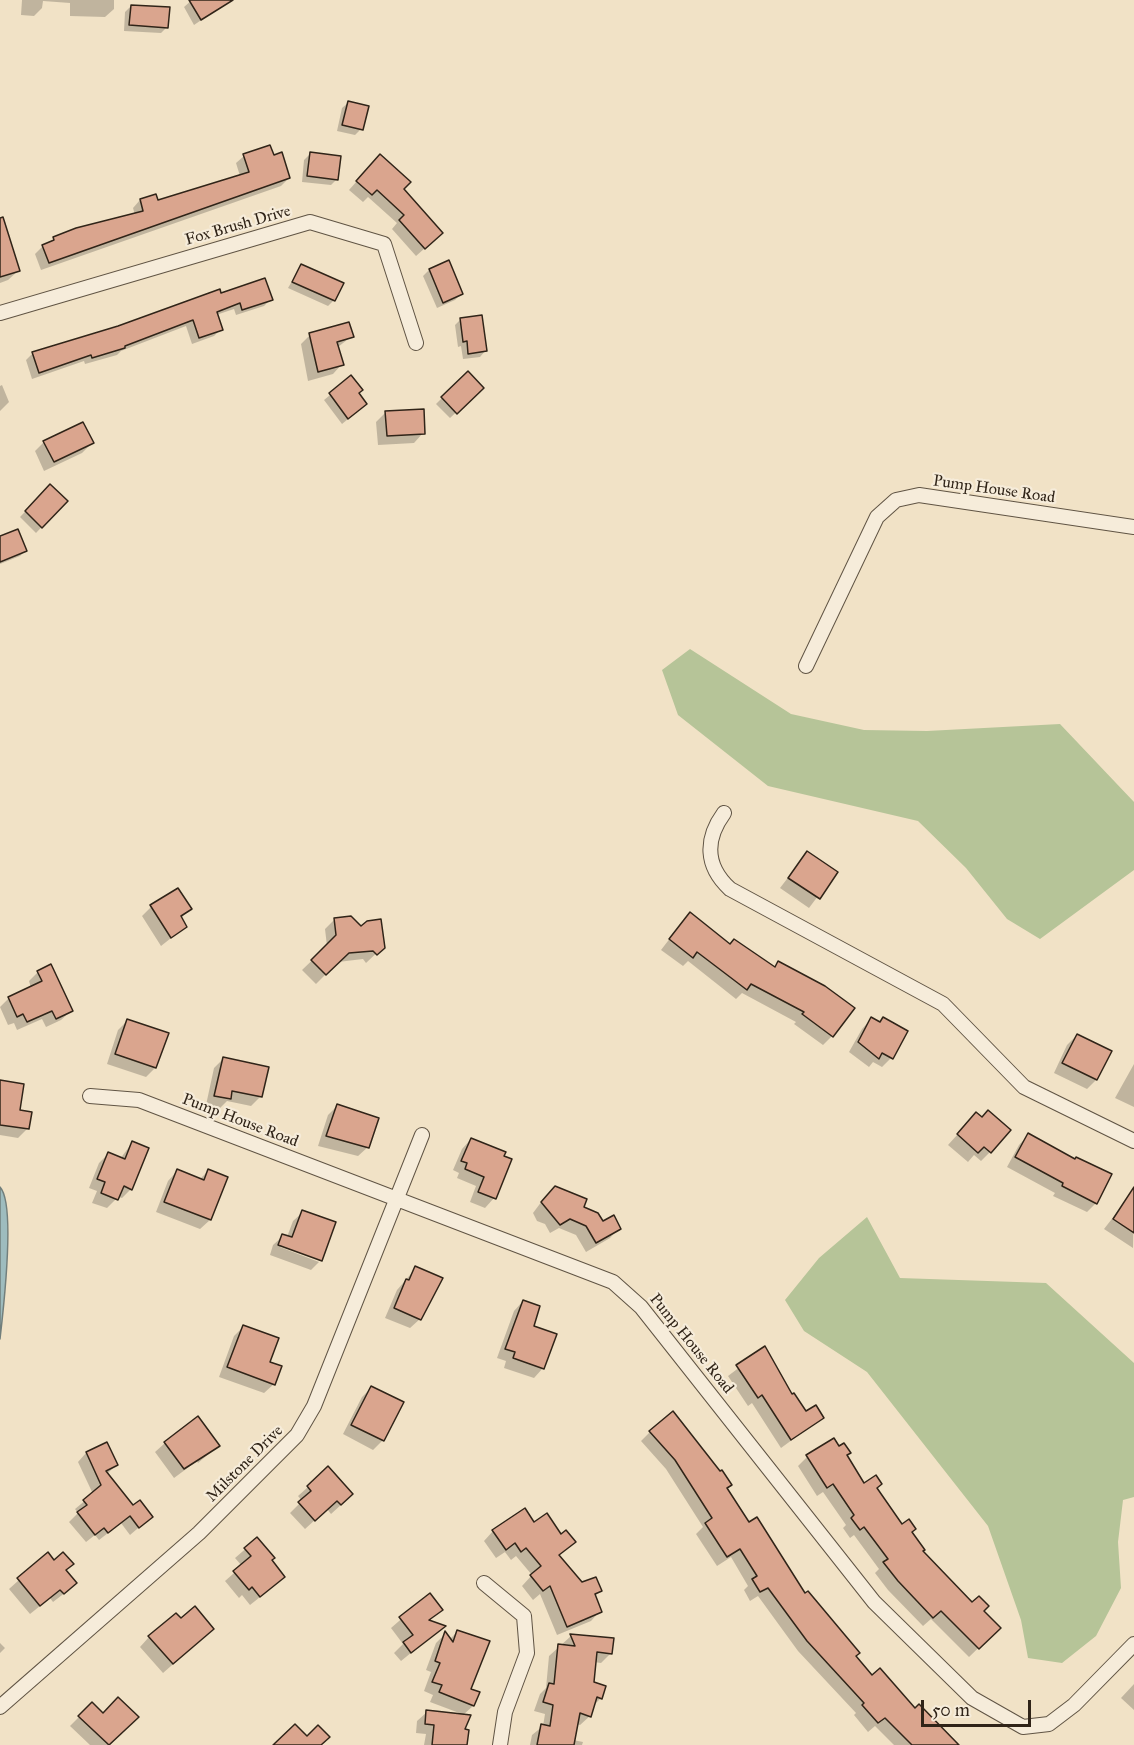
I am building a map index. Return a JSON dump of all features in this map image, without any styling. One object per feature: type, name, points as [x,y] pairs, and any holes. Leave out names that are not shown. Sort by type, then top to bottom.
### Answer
[{"type":"street","name":"Fox Brush Drive","points":[[0,313],[310,222],[384,244],[416,343]]},
{"type":"street","name":"Pump House Road","points":[[806,666],[877,517],[896,500],[919,495],[1134,527]]},
{"type":"street","points":[[724,813],[711,836],[709,851],[720,880],[730,889],[943,1004],[1024,1087],[1134,1140]]},
{"type":"street","name":"Pump House Road","points":[[90,1096],[139,1100],[613,1282],[641,1307],[874,1602],[972,1698],[1023,1727],[1049,1724],[1074,1705],[1134,1644]]},
{"type":"street","name":"Milstone Drive","points":[[0,1707],[199,1533],[297,1435],[314,1406],[422,1135]]},
{"type":"street","points":[[484,1583],[524,1616],[527,1653],[505,1712],[500,1745]]},
{"type":"green space","points":[[690,649],[791,714],[864,730],[927,731],[1060,724],[1134,802],[1134,870],[1040,939],[1007,919],[966,868],[918,821],[768,786],[678,715],[662,670]]},
{"type":"green space","points":[[867,1217],[900,1278],[1046,1283],[1134,1363],[1134,1497],[1123,1500],[1118,1542],[1121,1588],[1096,1636],[1062,1663],[1028,1658],[1021,1620],[988,1526],[867,1372],[804,1331],[785,1300],[819,1258]]},
{"type":"water","points":[[0,1187],[5,1197],[8,1236],[0,1339]]},
{"type":"building","points":[[189,0],[233,0],[201,20]]},
{"type":"building","points":[[131,5],[170,7],[168,28],[129,25]]},
{"type":"building","points":[[348,101],[369,106],[363,130],[342,125]]},
{"type":"building","points":[[270,145],[274,155],[282,152],[290,178],[49,263],[42,245],[54,240],[53,237],[76,228],[143,211],[140,199],[156,194],[158,200],[249,172],[243,154]]},
{"type":"building","points":[[310,152],[341,156],[338,180],[307,176]]},
{"type":"building","points":[[380,154],[411,182],[404,189],[443,233],[425,249],[399,220],[404,215],[377,190],[372,195],[356,181]]},
{"type":"building","points":[[3,217],[20,271],[0,277],[0,218]]},
{"type":"building","points":[[449,260],[463,294],[443,303],[429,269]]},
{"type":"building","points":[[301,264],[344,283],[335,301],[292,282]]},
{"type":"building","points":[[265,278],[273,300],[242,310],[240,303],[217,312],[223,330],[199,338],[193,320],[125,346],[125,348],[92,358],[91,355],[39,373],[32,352],[118,326],[220,289],[221,293]]},
{"type":"building","points":[[482,315],[487,351],[468,354],[467,341],[463,342],[460,318]]},
{"type":"building","points":[[349,322],[354,337],[337,342],[344,365],[318,372],[309,333]]},
{"type":"building","points":[[468,371],[484,388],[457,414],[441,397]]},
{"type":"building","points":[[351,375],[363,390],[359,393],[367,404],[348,419],[329,393]]},
{"type":"building","points":[[424,409],[425,434],[387,436],[385,411]]},
{"type":"building","points":[[83,422],[94,443],[54,462],[43,441]]},
{"type":"building","points":[[50,484],[68,501],[42,528],[25,511]]},
{"type":"building","points":[[18,529],[27,551],[0,562],[0,536]]},
{"type":"building","points":[[807,851],[838,872],[820,899],[788,878]]},
{"type":"building","points":[[178,888],[192,909],[181,916],[187,927],[171,938],[150,905]]},
{"type":"building","points":[[690,912],[730,944],[734,939],[775,967],[778,961],[825,986],[855,1008],[833,1037],[802,1014],[804,1012],[751,984],[747,990],[697,952],[693,958],[669,939]]},
{"type":"building","points":[[351,916],[361,926],[367,921],[381,919],[385,948],[377,955],[373,951],[349,953],[326,975],[311,960],[336,935],[334,918]]},
{"type":"building","points":[[51,964],[73,1011],[56,1019],[52,1011],[27,1022],[23,1014],[17,1017],[8,997],[42,981],[37,971]]},
{"type":"building","points":[[871,1017],[880,1022],[883,1017],[908,1031],[893,1059],[882,1053],[879,1059],[858,1042]]},
{"type":"building","points":[[127,1019],[169,1033],[156,1068],[115,1054]]},
{"type":"building","points":[[1077,1034],[1112,1051],[1097,1080],[1062,1063]]},
{"type":"building","points":[[223,1057],[269,1067],[262,1097],[232,1091],[231,1099],[214,1096]]},
{"type":"building","points":[[0,1080],[24,1084],[20,1110],[32,1112],[29,1129],[0,1125]]},
{"type":"building","points":[[337,1104],[379,1118],[369,1148],[326,1136]]},
{"type":"building","points":[[988,1110],[1011,1130],[991,1153],[984,1147],[978,1153],[957,1134],[976,1112],[982,1117]]},
{"type":"building","points":[[1028,1133],[1075,1159],[1076,1157],[1112,1174],[1097,1204],[1015,1157]]},
{"type":"building","points":[[471,1138],[506,1152],[504,1156],[512,1159],[496,1199],[478,1192],[484,1177],[465,1169],[467,1163],[461,1161]]},
{"type":"building","points":[[132,1141],[149,1148],[132,1190],[124,1186],[118,1200],[101,1193],[105,1182],[97,1179],[108,1152],[125,1159]]},
{"type":"building","points":[[177,1169],[204,1180],[208,1169],[228,1177],[211,1220],[164,1202]]},
{"type":"building","points":[[555,1186],[587,1199],[584,1207],[598,1213],[603,1221],[614,1215],[621,1229],[596,1243],[586,1226],[570,1219],[560,1225],[541,1202]]},
{"type":"building","points":[[1134,1187],[1134,1233],[1113,1219]]},
{"type":"building","points":[[302,1210],[336,1222],[322,1261],[278,1245],[282,1234],[292,1237]]},
{"type":"building","points":[[415,1266],[443,1278],[421,1320],[394,1308],[406,1279],[409,1280]]},
{"type":"building","points":[[523,1300],[540,1306],[534,1326],[557,1334],[544,1369],[513,1358],[515,1352],[505,1349]]},
{"type":"building","points":[[243,1325],[279,1338],[270,1362],[282,1366],[275,1385],[227,1367]]},
{"type":"building","points":[[765,1346],[792,1394],[794,1393],[806,1411],[816,1405],[824,1418],[791,1440],[762,1395],[758,1398],[736,1365]]},
{"type":"building","points":[[371,1386],[404,1402],[384,1441],[351,1425]]},
{"type":"building","points":[[673,1411],[720,1471],[722,1470],[732,1485],[727,1488],[749,1522],[757,1517],[805,1593],[808,1591],[860,1653],[856,1656],[872,1675],[880,1668],[915,1708],[919,1704],[959,1745],[912,1745],[885,1718],[878,1723],[862,1705],[864,1703],[807,1641],[768,1588],[760,1592],[752,1579],[757,1576],[740,1549],[727,1557],[705,1523],[712,1518],[675,1460],[649,1431]]},
{"type":"building","points":[[198,1416],[220,1446],[184,1469],[164,1442]]},
{"type":"building","points":[[834,1438],[839,1446],[844,1443],[851,1453],[847,1455],[864,1483],[876,1475],[882,1484],[877,1488],[902,1524],[909,1519],[916,1529],[912,1532],[925,1550],[923,1551],[972,1602],[979,1596],[989,1606],[984,1611],[1001,1628],[979,1649],[941,1611],[933,1618],[898,1581],[883,1562],[888,1559],[864,1527],[860,1530],[851,1518],[854,1515],[833,1484],[827,1488],[806,1455]]},
{"type":"building","points":[[107,1442],[118,1465],[106,1471],[133,1505],[140,1500],[153,1517],[139,1528],[130,1516],[108,1533],[104,1528],[95,1535],[77,1512],[87,1505],[83,1500],[101,1485],[86,1452]]},
{"type":"building","points":[[328,1466],[353,1494],[341,1505],[337,1501],[315,1521],[298,1502],[311,1491],[307,1486]]},
{"type":"building","points":[[525,1508],[534,1522],[547,1513],[561,1534],[566,1530],[576,1542],[559,1555],[582,1582],[596,1577],[602,1591],[595,1594],[602,1612],[567,1627],[550,1586],[543,1591],[530,1575],[541,1566],[526,1548],[521,1552],[515,1543],[506,1550],[492,1530]]},
{"type":"building","points":[[257,1537],[275,1558],[272,1560],[285,1577],[260,1597],[252,1587],[249,1590],[233,1571],[251,1556],[244,1548]]},
{"type":"building","points":[[48,1552],[54,1560],[63,1552],[74,1564],[66,1570],[77,1583],[64,1594],[60,1590],[40,1606],[17,1578]]},
{"type":"building","points":[[430,1593],[443,1610],[429,1620],[446,1626],[411,1653],[403,1642],[413,1635],[399,1617]]},
{"type":"building","points":[[195,1606],[214,1629],[173,1664],[148,1636],[176,1613],[181,1618]]},
{"type":"building","points":[[457,1630],[490,1641],[471,1689],[480,1692],[474,1706],[439,1692],[442,1685],[432,1682],[440,1663],[435,1661],[445,1631],[453,1642]]},
{"type":"building","points":[[570,1634],[614,1638],[612,1654],[597,1652],[594,1682],[606,1686],[602,1699],[597,1697],[591,1717],[580,1713],[574,1745],[537,1745],[541,1724],[550,1726],[553,1705],[543,1702],[549,1683],[554,1684],[558,1644],[575,1646]]},
{"type":"building","points":[[118,1697],[139,1717],[109,1745],[78,1716],[92,1702],[103,1713]]},
{"type":"building","points":[[426,1710],[471,1715],[465,1729],[469,1730],[467,1745],[432,1745],[434,1725],[425,1724]]},
{"type":"building","points":[[295,1724],[307,1736],[318,1725],[330,1737],[321,1745],[273,1745]]}]
